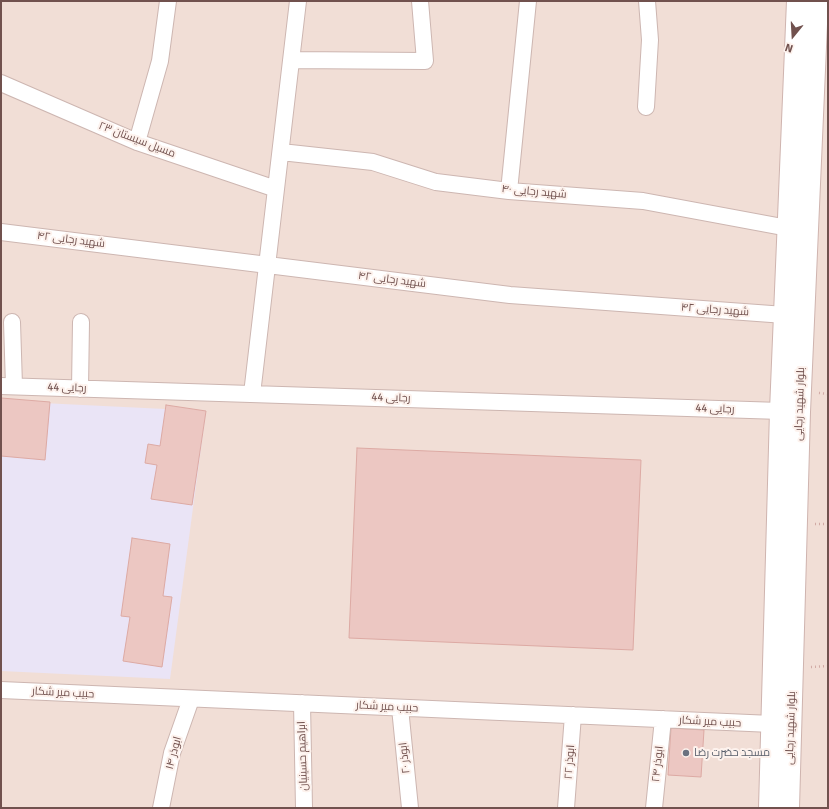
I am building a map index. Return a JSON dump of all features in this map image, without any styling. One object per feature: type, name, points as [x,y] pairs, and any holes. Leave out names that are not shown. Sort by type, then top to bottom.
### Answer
[{"type":"main road","name":"بلوار شهید رجایی","points":[[770,808],[780,411],[798,1]]},
{"type":"main road","name":"بلوار شهید رجایی","points":[[788,808],[799,412],[822,32],[817,1]]},
{"type":"street","points":[[138,142],[160,61],[168,1]]},
{"type":"street","points":[[252,394],[298,1]]},
{"type":"street","points":[[291,60],[425,61],[420,1]]},
{"type":"street","points":[[510,191],[528,1]]},
{"type":"street","points":[[646,107],[650,40],[648,1]]},
{"type":"street","name":"مسیل سیستان ۲۳","points":[[1,83],[138,142],[276,189]]},
{"type":"street","name":"شهید رجایی ۴۰","points":[[281,152],[372,162],[436,182],[510,191],[643,201],[788,228]]},
{"type":"street","name":"شهید رجایی ۴۲","points":[[1,232],[510,295],[785,315]]},
{"type":"street","points":[[8,386],[12,322]]},
{"type":"street","points":[[80,389],[81,322]]},
{"type":"street","name":"رجایی 44","points":[[8,386],[780,411]]},
{"type":"street","name":"حبیب میر شکار","points":[[1,690],[772,724]]},
{"type":"street","name":"ابوذر ۱۴","points":[[161,808],[172,753],[191,699]]},
{"type":"street","name":"ابراهیم حسینیان","points":[[302,703],[304,808]]},
{"type":"street","name":"ابوذر ۲۰","points":[[400,708],[410,808]]},
{"type":"street","name":"ابوذر ۲۲","points":[[566,808],[573,715]]},
{"type":"street","name":"ابوذر ۲۴","points":[[654,808],[663,719]]},
{"type":"shaded area","points":[[1,1],[828,1],[828,808],[1,808]]},
{"type":"shaded area","points":[[1,401],[206,411],[170,679],[1,671]]},
{"type":"building","points":[[1,398],[50,402],[45,460],[1,456]]},
{"type":"building","points":[[166,405],[206,411],[192,505],[151,499],[157,465],[145,463],[148,444],[160,446]]},
{"type":"building","points":[[357,448],[641,460],[633,650],[349,638]]},
{"type":"building","points":[[132,538],[170,544],[163,596],[172,597],[162,667],[123,661],[130,617],[121,616]]},
{"type":"building","name":"مسجد حضرت رضا","points":[[671,728],[704,730],[701,777],[668,775]]},
{"type":"place","name":"مسجد حضرت رضا","points":[[686,753]]}]
